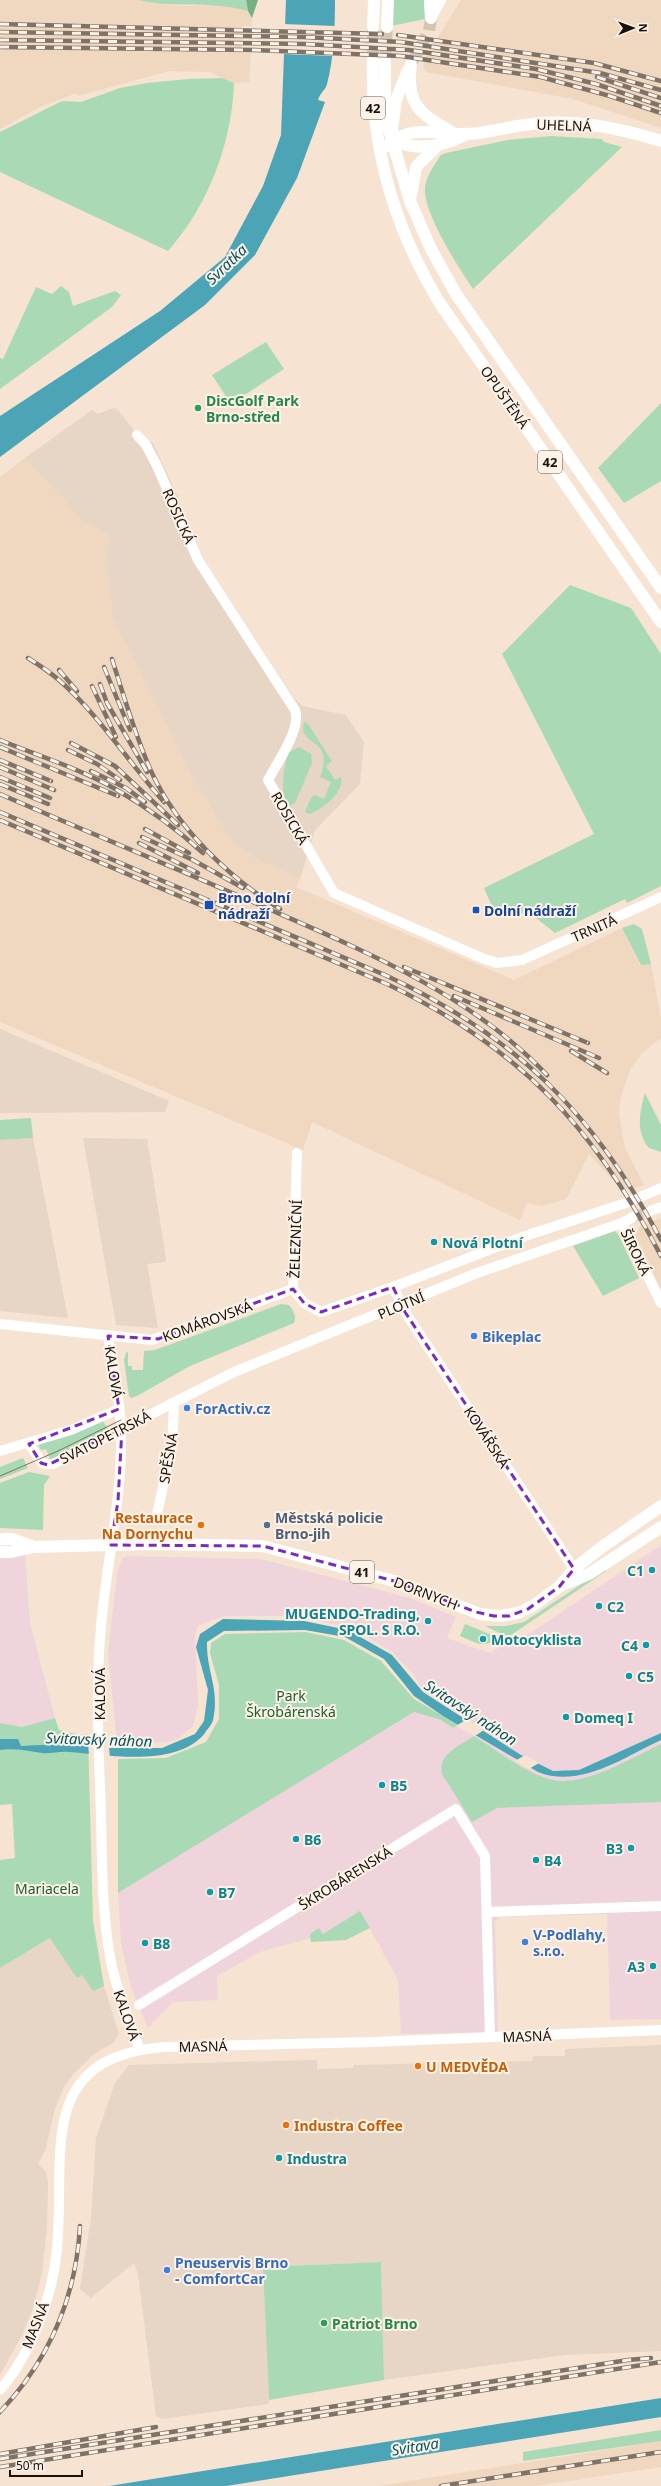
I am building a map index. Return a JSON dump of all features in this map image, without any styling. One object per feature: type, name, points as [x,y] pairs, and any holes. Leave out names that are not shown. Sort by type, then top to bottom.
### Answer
[{"type":"main road","points":[[373,28],[374,0]]},
{"type":"main road","points":[[387,27],[388,0]]},
{"type":"main road","points":[[430,0],[431,18]]},
{"type":"main road","name":"OPUŠTĚNÁ","points":[[373,59],[373,117],[380,157],[394,208],[404,233],[439,302],[661,622]]},
{"type":"main road","name":"OPUŠTĚNÁ","points":[[385,60],[385,116],[410,201],[431,249],[456,294],[661,588]]},
{"type":"main road","name":"OPUŠTĚNÁ","points":[[393,141],[396,100],[412,63],[411,93],[418,109],[429,120],[460,134]]},
{"type":"main road","name":"UHELNÁ","points":[[393,141],[410,132],[460,134],[532,124],[561,122],[614,129],[661,141]]},
{"type":"main road","name":"UHELNÁ","points":[[393,141],[411,147],[438,146],[460,134]]},
{"type":"main road","points":[[380,157],[393,141]]},
{"type":"main road","points":[[410,201],[416,167],[438,146]]},
{"type":"main road","name":"DORNYCH","points":[[559,1587],[574,1570],[661,1506]]},
{"type":"main road","name":"DORNYCH","points":[[0,1552],[11,1552],[34,1547],[111,1545],[262,1546],[394,1581],[476,1612],[494,1616],[509,1616],[522,1611],[559,1587],[590,1574],[661,1527]]},
{"type":"main road","name":"41","points":[[0,1539],[12,1539],[34,1547]]},
{"type":"street","points":[[431,18],[441,0]]},
{"type":"street","name":"ROSICKÁ","points":[[137,435],[148,448],[157,466],[198,560],[295,710],[297,715],[296,726],[268,780],[334,893],[496,963],[506,963],[528,958]]},
{"type":"street","name":"TRNITÁ","points":[[528,958],[661,897]]},
{"type":"street","name":"ŽELEZNIČNÍ","points":[[297,1153],[293,1289],[304,1302],[321,1312]]},
{"type":"street","name":"PLOTNÍ","points":[[321,1312],[383,1289],[393,1287],[489,1249],[626,1204],[661,1188]]},
{"type":"street","points":[[650,1211],[661,1207]]},
{"type":"street","name":"PLOTNÍ","points":[[172,1403],[234,1372],[400,1305],[497,1266],[622,1223],[634,1217]]},
{"type":"street","name":"ŠIROKÁ","points":[[622,1223],[661,1303]]},
{"type":"street","name":"KOVÁŘSKÁ","points":[[393,1287],[400,1305],[574,1570]]},
{"type":"street","name":"KOMÁROVSKÁ","points":[[0,1324],[146,1341],[158,1339],[293,1289]]},
{"type":"street","name":"KALOVÁ","points":[[108,1336],[121,1428],[118,1501],[111,1545],[100,1643],[99,1767],[104,1902],[108,1946],[119,1992],[140,2050]]},
{"type":"street","name":"SVATOPETRSKÁ","points":[[28,1444],[41,1463],[48,1465],[172,1403]]},
{"type":"street","name":"SPĚŠNÁ","points":[[157,1514],[174,1428],[174,1407],[172,1403]]},
{"type":"street","points":[[0,1451],[28,1444],[71,1430],[119,1409]]},
{"type":"street","name":"ŠKROBÁRENSKÁ","points":[[140,2005],[456,1809],[485,1856],[488,1912],[490,2037]]},
{"type":"street","points":[[488,1912],[661,1906]]},
{"type":"street","name":"MASNÁ","points":[[0,2390],[15,2369],[30,2342],[49,2290],[57,2249],[58,2157],[67,2108],[74,2091],[93,2069],[108,2059],[140,2050],[164,2047],[661,2030]]},
{"type":"highlighted area","points":[[393,1287],[405,1312],[574,1569],[559,1587],[528,1609],[509,1616],[494,1616],[476,1612],[394,1581],[263,1546],[111,1545],[118,1501],[122,1428],[48,1465],[41,1463],[29,1444],[119,1409],[108,1336],[158,1339],[293,1289],[304,1303],[321,1312]]},
{"type":"shaded area","points":[[0,0],[139,0],[178,6],[229,5],[248,11],[252,18],[251,26],[242,26],[241,53],[251,53],[249,82],[233,83],[210,72],[169,71],[78,96],[76,93],[40,107],[0,129]]},
{"type":"shaded area","points":[[461,0],[661,0],[661,128],[573,99],[426,72],[423,66],[425,58]]},
{"type":"shaded area","points":[[113,408],[117,409],[146,445],[152,441],[178,497],[191,540],[294,698],[302,706],[346,715],[364,742],[360,784],[315,830],[300,879],[253,857],[231,841],[184,763],[156,702],[113,619],[106,559],[109,535],[83,521],[25,458],[92,410],[98,414]]},
{"type":"shaded area","points":[[25,458],[83,521],[109,535],[106,559],[113,619],[156,702],[184,763],[231,841],[253,857],[300,879],[296,887],[514,980],[622,928],[640,965],[651,964],[661,1019],[661,1038],[642,1053],[631,1068],[621,1096],[619,1114],[625,1148],[644,1185],[623,1191],[589,1154],[566,1199],[542,1206],[527,1203],[520,1220],[312,1122],[303,1150],[0,1022],[0,477]]},
{"type":"shaded area","points":[[0,1029],[169,1101],[165,1112],[0,1113]]},
{"type":"shaded area","points":[[33,1138],[68,1318],[0,1311],[0,1140]]},
{"type":"shaded area","points":[[83,1138],[147,1139],[166,1259],[166,1262],[147,1264],[158,1328],[116,1325]]},
{"type":"shaded area","points":[[661,1218],[661,1289],[635,1235],[641,1225]]},
{"type":"shaded area","points":[[661,1545],[661,2019],[610,2020],[607,1914],[501,1917],[495,1922],[498,2032],[401,2034],[398,1980],[369,1927],[332,1932],[260,1952],[217,1976],[218,2000],[173,2002],[148,2028],[131,1988],[121,1943],[118,1893],[414,1712],[441,1720],[453,1728],[471,1716],[467,1718],[423,1691],[414,1675],[391,1651],[354,1629],[311,1619],[285,1616],[224,1616],[198,1626],[195,1636],[198,1705],[193,1726],[179,1738],[169,1742],[117,1743],[108,1653],[117,1573],[122,1559],[126,1556],[261,1559],[410,1598],[456,1617],[447,1638],[490,1653],[505,1644],[514,1644]]},
{"type":"shaded area","points":[[25,1554],[30,1623],[55,1718],[22,1727],[0,1723],[0,1555]]},
{"type":"shaded area","points":[[51,1938],[77,1977],[82,1975],[97,1989],[104,1986],[119,2034],[113,2043],[94,2054],[73,2074],[64,2087],[54,2112],[46,2148],[38,2164],[46,2172],[48,2181],[47,2228],[42,2273],[33,2308],[22,2335],[0,2375],[0,1968]]},
{"type":"shaded area","points":[[661,2045],[661,2351],[565,2355],[384,2380],[381,2262],[263,2267],[269,2404],[162,2419],[156,2416],[138,2274],[134,2263],[91,2298],[80,2289],[91,2218],[96,2138],[115,2083],[129,2065],[317,2060],[317,2069],[353,2068],[353,2065],[532,2061],[533,2056],[565,2056],[565,2049]]},
{"type":"shaded area","points":[[661,2441],[661,2467],[535,2486],[378,2486]]},
{"type":"green space","points":[[139,0],[246,0],[248,11],[221,6],[166,4]]},
{"type":"green space","points":[[246,0],[258,0],[252,18],[248,11]]},
{"type":"green space","points":[[391,0],[424,0],[425,19],[391,26]]},
{"type":"green space","points":[[222,78],[234,83],[232,106],[223,151],[206,194],[195,214],[168,251],[0,172],[0,132],[62,101],[81,102],[120,88],[147,83],[188,79]]},
{"type":"green space","points":[[551,136],[602,139],[604,142],[622,147],[473,289],[444,242],[431,215],[425,192],[426,182],[430,172],[441,155],[446,153],[508,140]]},
{"type":"green space","points":[[61,286],[69,292],[73,306],[115,291],[121,295],[112,307],[0,389],[0,358],[3,359],[36,287],[52,294]]},
{"type":"green space","points":[[266,342],[284,369],[231,404],[212,375]]},
{"type":"green space","points":[[661,403],[661,481],[624,503],[598,468]]},
{"type":"green space","points":[[570,585],[631,608],[661,654],[661,886],[627,903],[625,899],[555,933],[531,914],[494,911],[484,888],[594,834],[502,654]]},
{"type":"green space","points":[[304,722],[308,724],[332,761],[326,766],[335,780],[341,777],[342,782],[336,794],[326,805],[309,814],[305,812],[311,798],[315,795],[324,799],[331,782],[320,777],[324,764],[323,755],[320,748],[306,736],[303,730]]},
{"type":"green space","points":[[299,747],[311,754],[312,763],[295,803],[290,806],[286,801],[283,788],[285,764],[289,752]]},
{"type":"green space","points":[[634,924],[642,929],[651,964],[641,965],[622,928]]},
{"type":"green space","points":[[645,1093],[661,1125],[661,1152],[649,1148],[640,1128],[640,1114]]},
{"type":"green space","points":[[31,1118],[33,1138],[0,1140],[0,1120]]},
{"type":"green space","points":[[615,1231],[618,1234],[639,1278],[603,1296],[573,1246]]},
{"type":"green space","points":[[281,1304],[289,1305],[292,1309],[295,1316],[294,1323],[190,1366],[137,1396],[131,1398],[129,1396],[124,1360],[126,1353],[128,1352],[128,1366],[132,1366],[132,1370],[143,1370],[144,1351],[155,1350]]},
{"type":"green space","points":[[103,1421],[108,1430],[51,1460],[47,1459],[50,1458],[46,1449],[41,1450],[38,1444]]},
{"type":"green space","points":[[23,1458],[28,1468],[0,1479],[0,1467]]},
{"type":"green space","points":[[29,1472],[50,1476],[44,1485],[43,1530],[0,1528],[0,1483]]},
{"type":"green space","points":[[606,1568],[606,1571],[511,1635],[504,1635],[485,1626],[506,1626],[524,1622]]},
{"type":"green space","points":[[465,1624],[499,1638],[484,1644],[471,1641],[460,1636]]},
{"type":"green space","name":"Park Škrobárenská","points":[[305,1632],[344,1640],[381,1661],[414,1699],[458,1725],[453,1728],[441,1720],[414,1712],[118,1893],[118,1759],[166,1758],[206,1742],[219,1719],[219,1685],[210,1653],[211,1643],[225,1634]]},
{"type":"green space","name":"Mariacela","points":[[55,1718],[59,1730],[80,1735],[88,1734],[93,1921],[104,1986],[93,1991],[82,1975],[77,1978],[50,1938],[0,1968],[0,1860],[15,1858],[12,1804],[0,1805],[0,1723],[22,1727]]},
{"type":"green space","points":[[474,1736],[530,1771],[549,1779],[562,1781],[576,1780],[591,1776],[621,1764],[661,1744],[661,1802],[497,1808],[472,1822],[442,1774],[441,1767],[446,1756],[451,1751]]},
{"type":"green space","points":[[360,1911],[370,1928],[346,1940],[311,1942],[310,1934],[319,1928],[323,1934]]},
{"type":"green space","name":"Patriot Brno","points":[[381,2262],[384,2380],[269,2400],[263,2267]]},
{"type":"green space","points":[[661,2430],[661,2441],[523,2461],[523,2452]]},
{"type":"water","name":"Svratka","points":[[286,0],[335,0],[333,53],[327,84],[318,100],[325,102],[297,178],[255,255],[205,305],[0,457],[0,416],[160,311],[225,257],[263,186],[281,135]]},
{"type":"water","points":[[223,1619],[304,1621],[348,1630],[392,1655],[423,1692],[521,1755],[553,1771],[579,1770],[661,1733],[661,1740],[601,1769],[570,1777],[554,1776],[538,1772],[443,1716],[414,1696],[384,1659],[345,1637],[305,1630],[224,1631],[207,1642],[208,1662],[214,1689],[215,1709],[211,1725],[193,1744],[177,1751],[141,1757],[122,1757],[66,1752],[45,1753],[5,1749],[0,1750],[0,1739],[18,1739],[21,1746],[79,1743],[109,1748],[162,1748],[195,1734],[204,1721],[208,1690],[196,1647],[200,1634]]},
{"type":"water","name":"Svitava","points":[[661,2398],[661,2417],[226,2486],[109,2486]]},
{"type":"pier","points":[[283,24],[335,26],[333,56],[283,54]]},
{"type":"pier","points":[[467,1719],[484,1730],[475,1736],[456,1726]]},
{"type":"pier","points":[[88,1742],[109,1746],[110,1759],[89,1756]]},
{"type":"pier","points":[[525,1755],[539,1763],[529,1769],[515,1761]]},
{"type":"tunnel","points":[[412,62],[429,31],[431,18]]},
{"type":"tunnel","points":[[385,60],[387,27]]},
{"type":"tunnel","points":[[373,28],[373,59]]},
{"type":"tunnel","points":[[633,1217],[650,1211]]},
{"type":"tram line","points":[[0,1476],[58,1451],[121,1420]]},
{"type":"railway","points":[[0,24],[382,34]]},
{"type":"railway","points":[[0,32],[303,37],[401,42],[600,73],[661,90]]},
{"type":"railway","points":[[398,35],[594,63],[661,81]]},
{"type":"railway","points":[[0,40],[305,44],[409,50],[536,69],[596,84],[661,106]]},
{"type":"railway","points":[[0,47],[253,50],[401,56],[541,77],[610,96],[661,113]]},
{"type":"railway","points":[[597,77],[661,98]]},
{"type":"railway","points":[[28,658],[60,681],[75,695],[101,724],[164,802]]},
{"type":"railway","points":[[112,659],[145,757],[162,792],[175,812],[190,831],[223,866],[242,882],[280,909]]},
{"type":"railway","points":[[104,667],[130,730]]},
{"type":"railway","points":[[59,670],[77,691]]},
{"type":"railway","points":[[100,684],[107,703],[147,772]]},
{"type":"railway","points":[[92,686],[116,737]]},
{"type":"railway","points":[[0,740],[103,782],[162,819],[203,853]]},
{"type":"railway","points":[[71,743],[115,766],[178,825]]},
{"type":"railway","points":[[0,747],[118,796]]},
{"type":"railway","points":[[68,750],[97,764],[120,780]]},
{"type":"railway","points":[[0,760],[51,781]]},
{"type":"railway","points":[[0,767],[54,790]]},
{"type":"railway","points":[[91,771],[126,788],[145,802]]},
{"type":"railway","points":[[0,777],[50,798]]},
{"type":"railway","points":[[0,784],[48,804]]},
{"type":"railway","points":[[0,794],[237,895],[381,960],[418,979],[487,1022],[518,1047],[547,1075]]},
{"type":"railway","points":[[0,812],[385,975],[432,999],[474,1024],[512,1052],[547,1083],[579,1116],[608,1154],[635,1195],[661,1240]]},
{"type":"railway","points":[[0,820],[387,984],[434,1008],[476,1035],[514,1064],[548,1095],[580,1130],[608,1168],[635,1210],[661,1256]]},
{"type":"railway","points":[[145,829],[189,853]]},
{"type":"railway","points":[[142,837],[193,860],[243,888]]},
{"type":"railway","points":[[139,843],[198,873]]},
{"type":"railway","points":[[404,967],[588,1043]]},
{"type":"railway","points":[[454,996],[599,1058]]},
{"type":"railway","points":[[571,1051],[607,1073]]},
{"type":"railway","points":[[0,2412],[33,2371],[57,2326],[66,2303],[73,2278],[80,2226]]},
{"type":"railway","points":[[0,2459],[628,2360],[651,2358]]},
{"type":"railway","points":[[0,2467],[661,2362]]},
{"type":"railway","points":[[0,2454],[156,2427]]},
{"type":"railway","points":[[441,2486],[661,2452]]},
{"type":"place","name":"DiscGolf Park Brno-střed","points":[[198,408]]},
{"type":"place","name":"Brno dolní nádraží","points":[[209,905]]},
{"type":"place","name":"Dolní nádraží","points":[[476,910]]},
{"type":"place","name":"Nová Plotní","points":[[434,1242]]},
{"type":"place","name":"Bikeplac","points":[[474,1336]]},
{"type":"place","name":"ForActiv.cz","points":[[187,1408]]},
{"type":"place","name":"Restaurace Na Dornychu","points":[[201,1525]]},
{"type":"place","name":"Městská policie Brno-jih","points":[[267,1525]]},
{"type":"place","name":"C1","points":[[652,1570]]},
{"type":"place","name":"C2","points":[[599,1606]]},
{"type":"place","name":"MUGENDO-Trading, SPOL. S R.O.","points":[[428,1621]]},
{"type":"place","name":"Motocyklista","points":[[483,1639]]},
{"type":"place","name":"C4","points":[[646,1645]]},
{"type":"place","name":"C5","points":[[629,1676]]},
{"type":"place","name":"Domeq I","points":[[566,1717]]},
{"type":"place","name":"B5","points":[[382,1785]]},
{"type":"place","name":"B6","points":[[296,1839]]},
{"type":"place","name":"B3","points":[[631,1848]]},
{"type":"place","name":"B4","points":[[536,1860]]},
{"type":"place","name":"B7","points":[[210,1892]]},
{"type":"place","name":"V-Podlahy, s.r.o.","points":[[525,1942]]},
{"type":"place","name":"B8","points":[[145,1943]]},
{"type":"place","name":"A3","points":[[653,1966]]},
{"type":"place","name":"U MEDVĚDA","points":[[418,2066]]},
{"type":"place","name":"Industra Coffee","points":[[286,2125]]},
{"type":"place","name":"Industra","points":[[279,2158]]},
{"type":"place","name":"Pneuservis Brno - ComfortCar","points":[[167,2270]]},
{"type":"place","name":"Patriot Brno","points":[[324,2323]]},
{"type":"water label","name":"Svitavský náhon","points":[[471,1712]]},
{"type":"water label","name":"Svitavský náhon","points":[[99,1739]]}]
